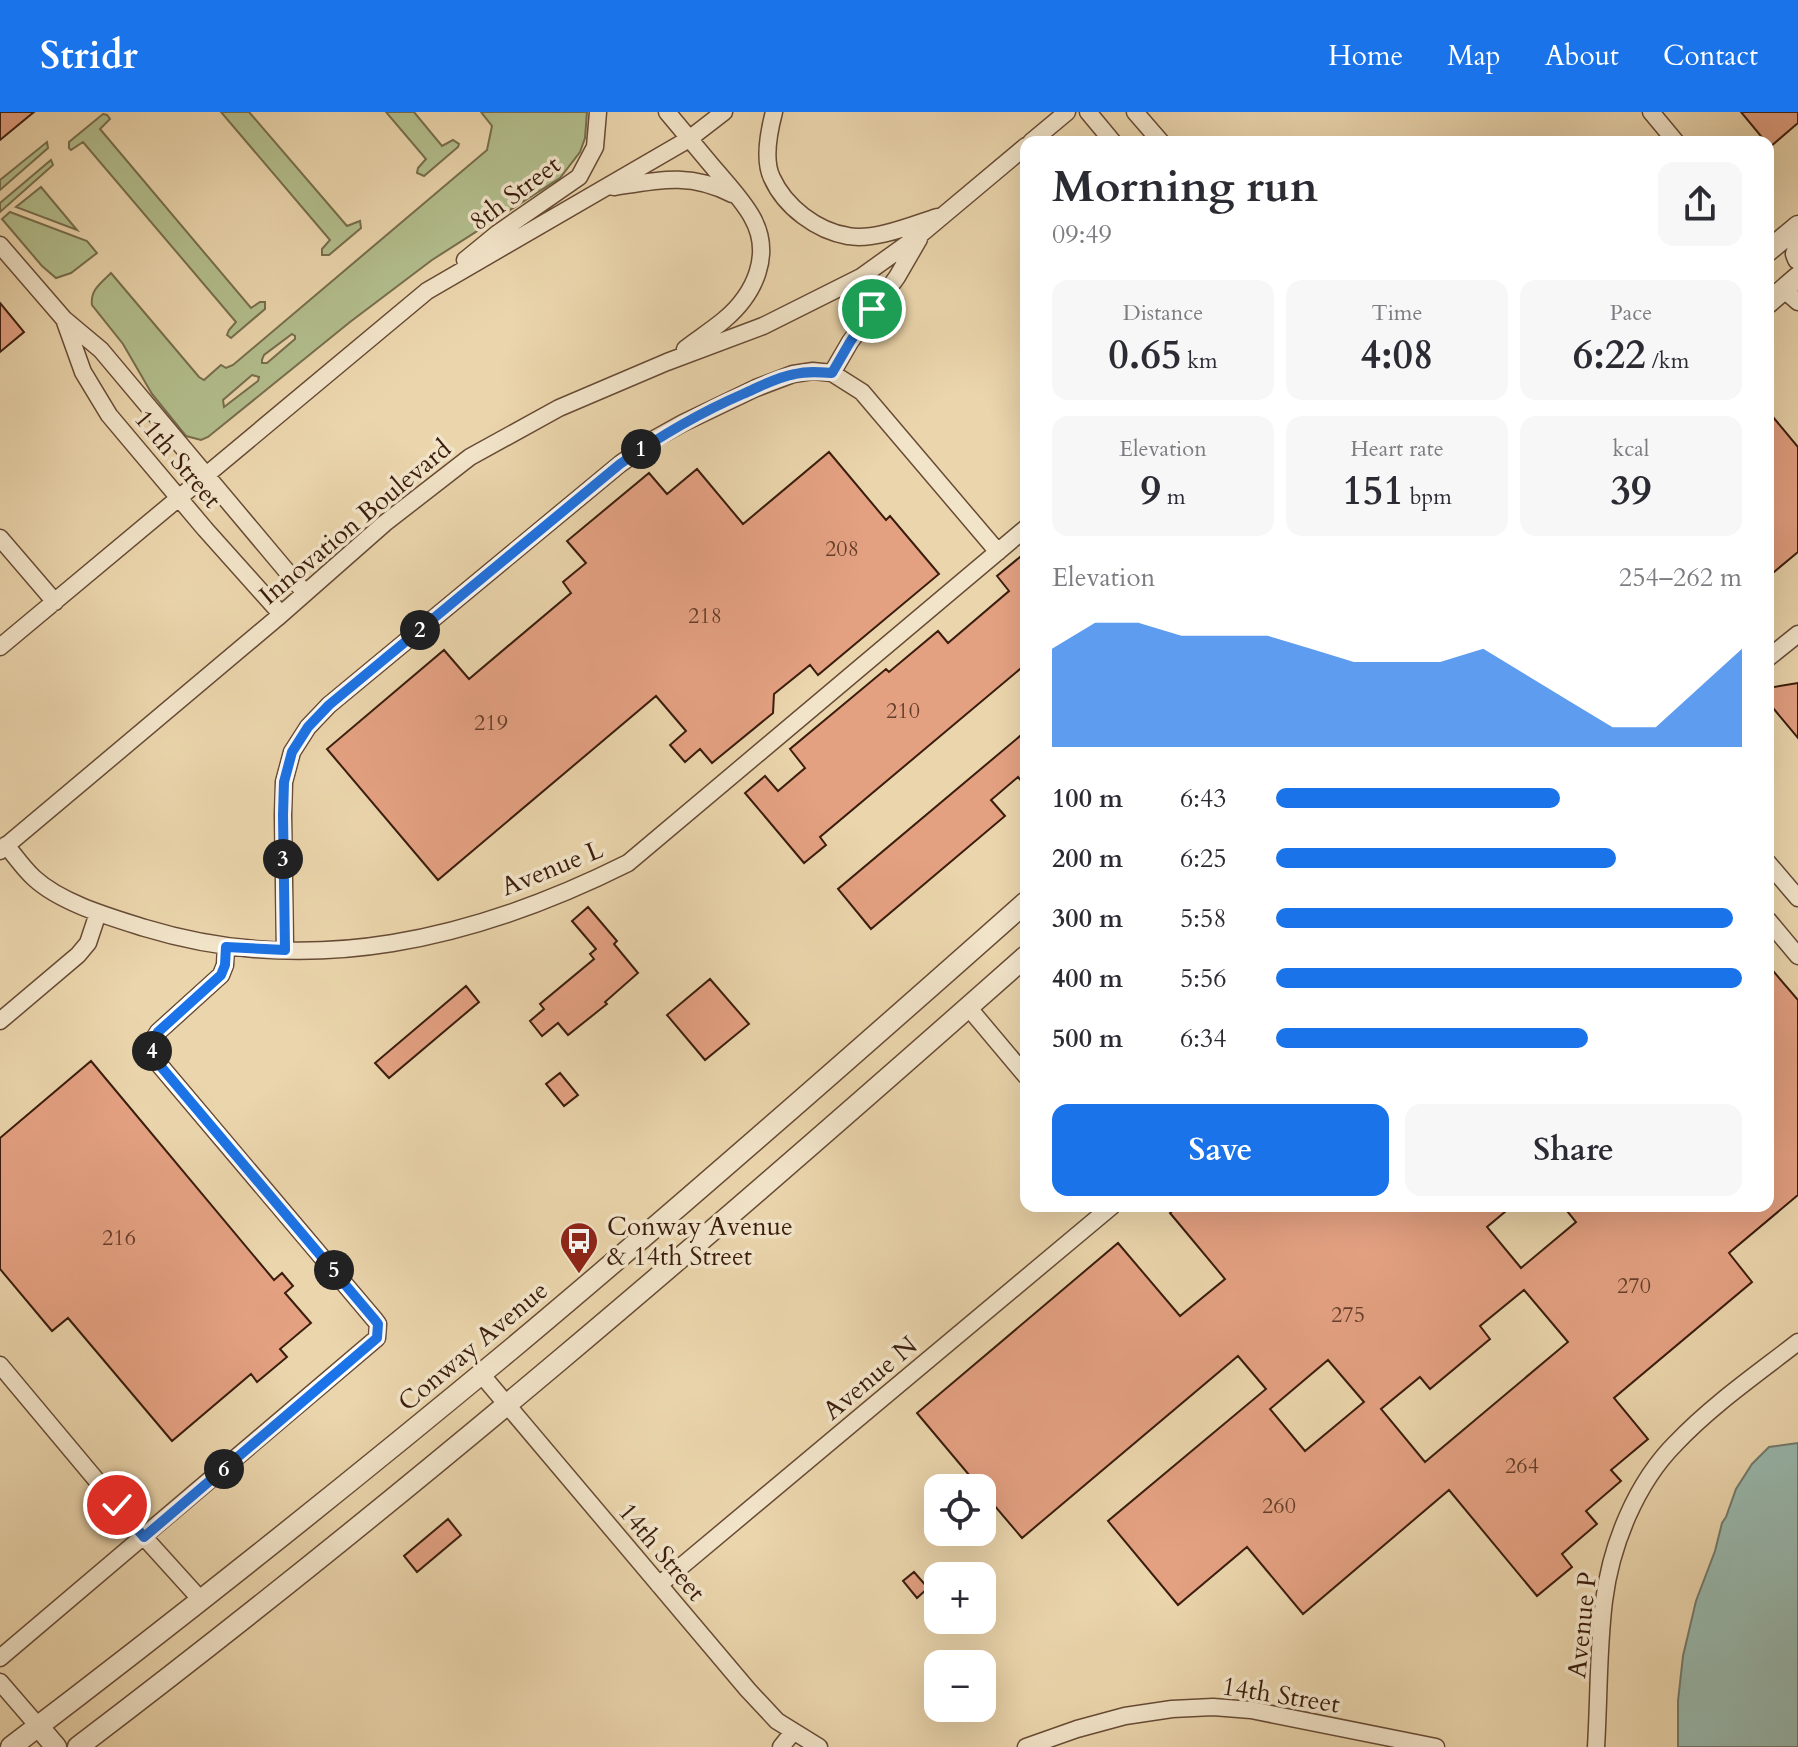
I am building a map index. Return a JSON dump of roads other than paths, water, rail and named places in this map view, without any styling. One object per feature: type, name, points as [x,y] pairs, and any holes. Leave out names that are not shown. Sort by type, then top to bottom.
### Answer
[{"type":"street","name":"8th Street","points":[[427,291],[498,233],[579,177],[595,147],[598,112]]},
{"type":"street","points":[[667,112],[752,216],[761,235],[762,259],[754,283],[743,300],[725,319],[667,362]]},
{"type":"street","points":[[0,647],[427,291],[689,139],[724,112]]},
{"type":"street","points":[[774,112],[767,153],[771,177],[787,200],[806,219],[848,237],[872,236],[944,216]]},
{"type":"street","points":[[1038,136],[1067,112]]},
{"type":"street","points":[[1088,112],[1108,136]]},
{"type":"street","points":[[1135,112],[1157,136]]},
{"type":"street","points":[[1155,112],[1160,136]]},
{"type":"street","points":[[1651,112],[1671,136]]},
{"type":"street","name":"Innovation Boulevard","points":[[3,848],[385,523],[470,457],[559,408],[667,362],[763,326],[861,277],[944,216],[1020,151]]},
{"type":"street","points":[[990,177],[1020,165]]},
{"type":"street","points":[[604,189],[680,179],[714,185],[740,198]]},
{"type":"street","points":[[1774,246],[1798,226]]},
{"type":"street","points":[[832,373],[850,342],[897,277],[921,234]]},
{"type":"street","name":"11th Street","points":[[0,245],[64,319],[101,350],[305,593]]},
{"type":"street","points":[[1798,249],[1798,259]]},
{"type":"street","name":"11th Street","points":[[64,319],[83,372],[109,415],[281,614]]},
{"type":"street","points":[[285,950],[284,782],[292,752],[308,727],[329,705],[620,464],[656,438],[718,405],[793,374],[813,371],[832,373],[862,392],[998,552]]},
{"type":"street","name":"Avenue L","points":[[3,848],[34,878],[64,897],[98,913],[179,938],[226,947],[321,951],[368,948],[436,936],[580,887],[628,863],[1020,533]]},
{"type":"street","points":[[0,538],[55,602]]},
{"type":"street","points":[[1774,653],[1798,634]]},
{"type":"street","points":[[1774,870],[1798,898]]},
{"type":"street","name":"Conway Avenue","points":[[11,1747],[201,1600],[481,1374],[729,1164],[1020,907]]},
{"type":"street","points":[[0,1021],[78,955],[88,943],[98,913]]},
{"type":"street","points":[[1774,927],[1798,956]]},
{"type":"street","points":[[0,1658],[377,1338],[378,1324],[375,1320],[157,1062],[152,1050],[152,1039],[158,1032],[221,975],[226,947]]},
{"type":"street","points":[[78,1747],[294,1578],[506,1404],[739,1209],[1020,961]]},
{"type":"street","points":[[968,1007],[1020,1069]]},
{"type":"street","name":"Avenue N","points":[[659,1585],[1105,1212]]},
{"type":"street","name":"Avenue P","points":[[1596,1747],[1604,1600],[1613,1559],[1628,1517],[1648,1479],[1674,1444],[1798,1342]]},
{"type":"street","points":[[0,1365],[201,1600]]},
{"type":"street","name":"14th Street","points":[[481,1374],[748,1690],[777,1721],[819,1747]]},
{"type":"street","points":[[0,1682],[56,1747]]},
{"type":"street","name":"14th Street","points":[[1026,1747],[1125,1716],[1213,1707],[1251,1710],[1436,1747]]},
{"type":"street","points":[[781,1747],[793,1732]]},
{"type":"water","points":[[1798,1443],[1798,1747],[1678,1747],[1678,1701],[1683,1656],[1696,1601],[1722,1523],[1736,1489],[1752,1464],[1769,1447]]},
{"type":"place","name":"Conway Avenue & 14th Street","points":[[579,1275]]}]
